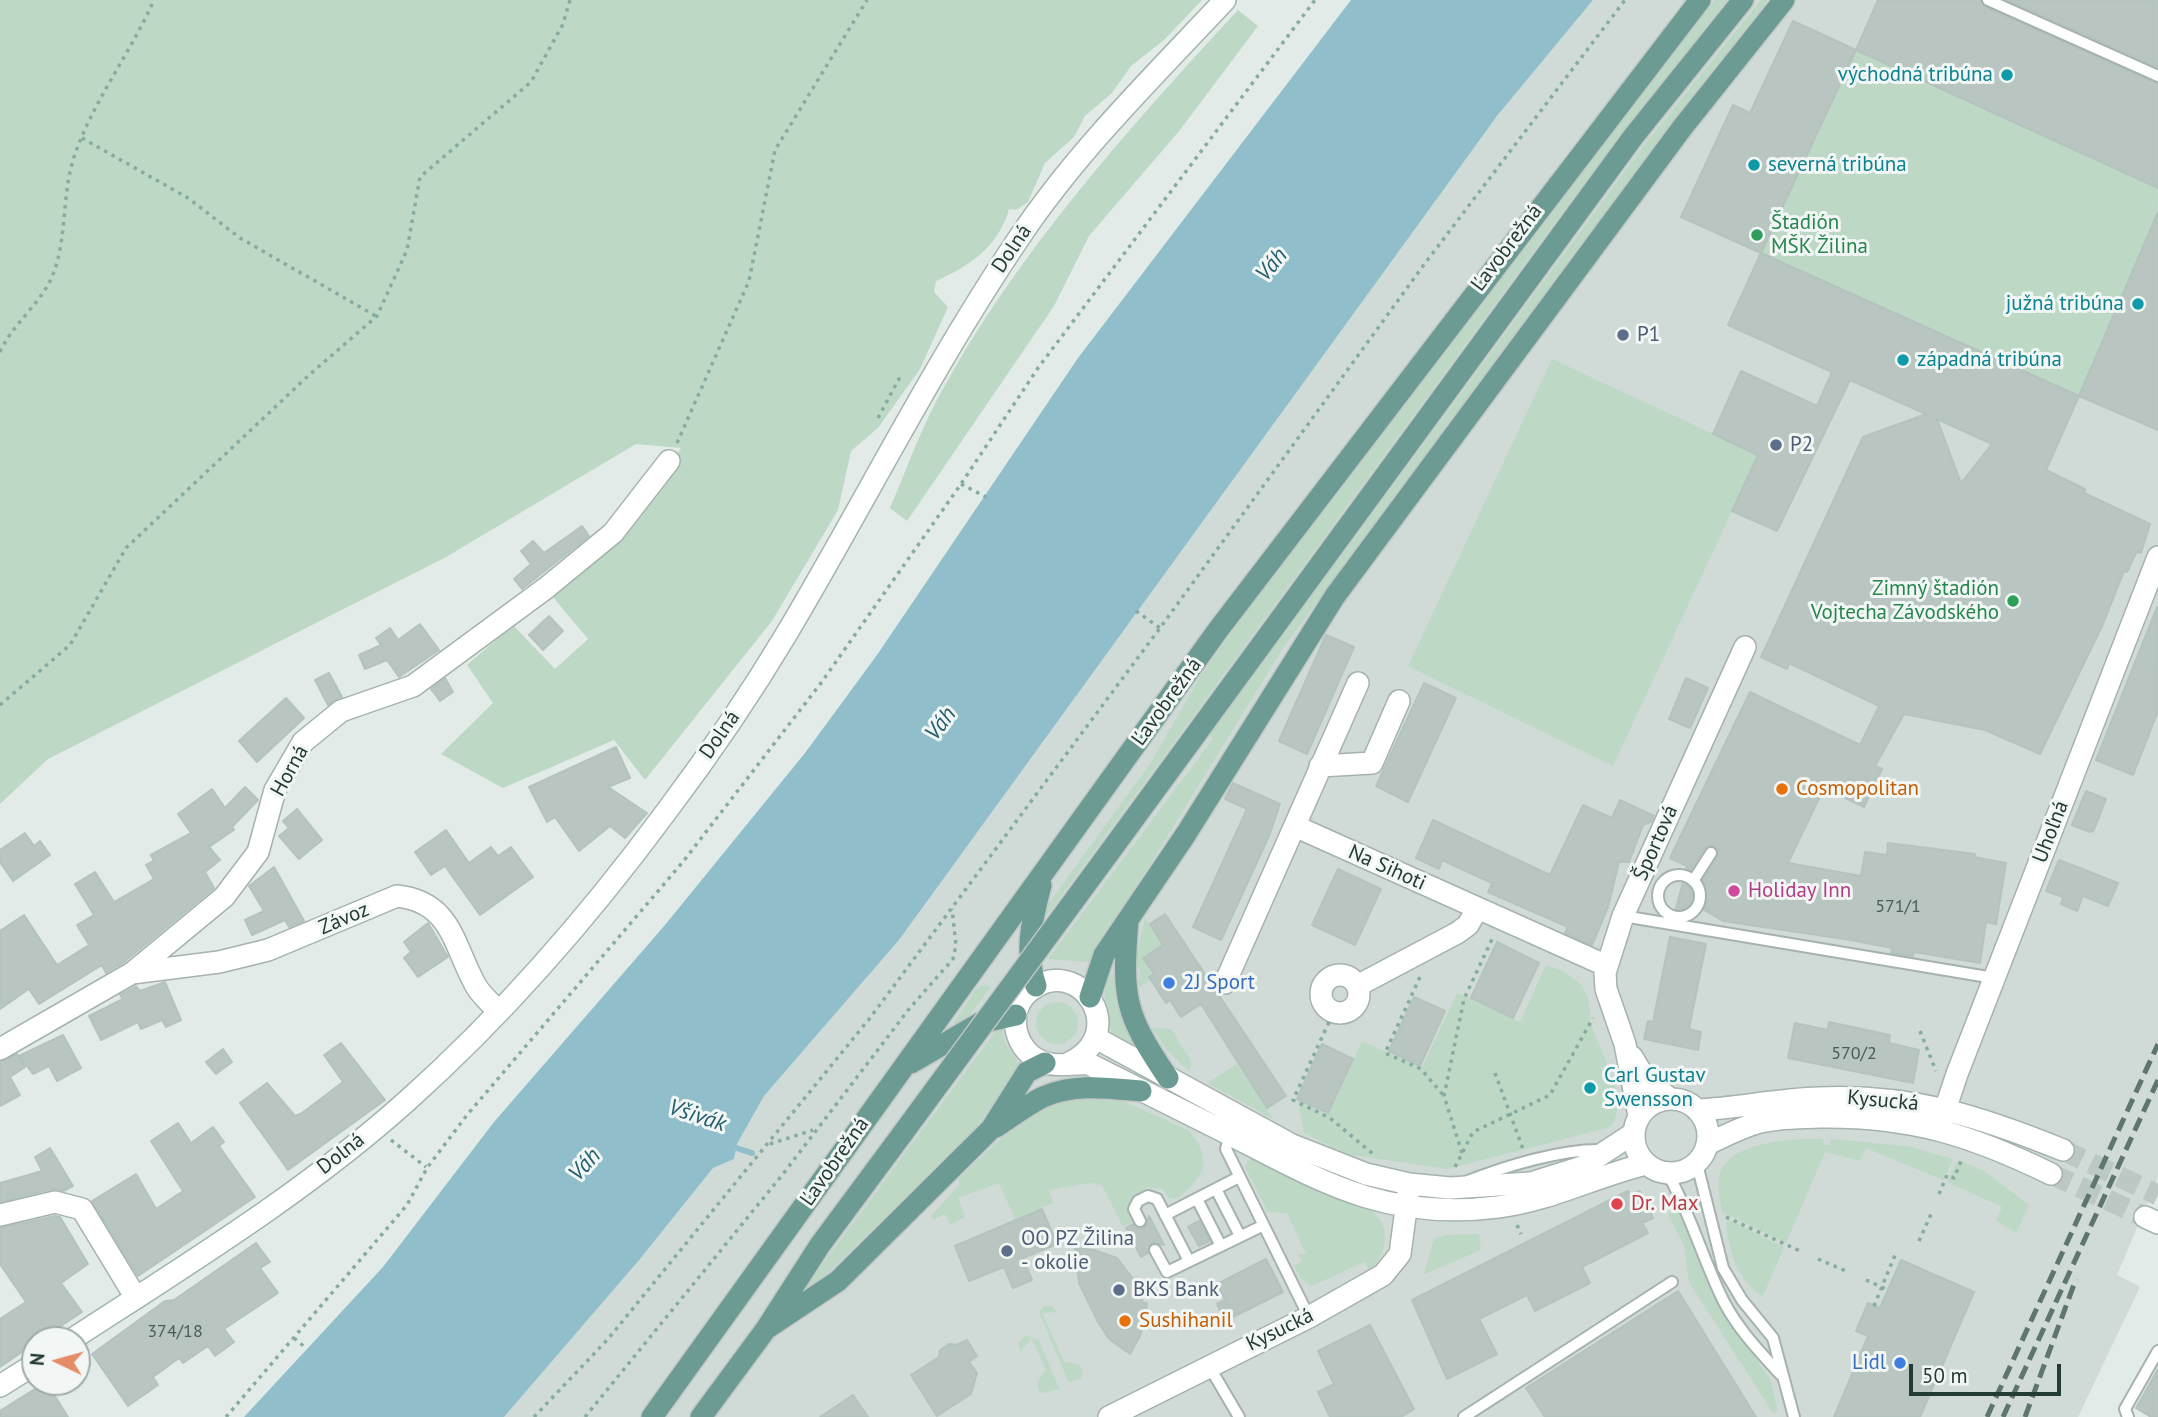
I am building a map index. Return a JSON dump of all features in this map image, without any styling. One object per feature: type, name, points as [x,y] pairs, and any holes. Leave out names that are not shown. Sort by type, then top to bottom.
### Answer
[{"type":"main road","name":"Ľavobrežná","points":[[652,1417],[1297,523],[1700,0]]},
{"type":"main road","name":"Ľavobrežná","points":[[701,1417],[766,1329],[820,1245],[1625,148],[1743,0]]},
{"type":"main road","points":[[1090,998],[1104,955],[1186,834],[1335,596],[1682,128],[1784,0]]},
{"type":"main road","points":[[1036,986],[1030,969],[1030,930],[1043,876]]},
{"type":"main road","points":[[1129,918],[1125,995],[1140,1037],[1168,1078]]},
{"type":"main road","points":[[901,1070],[980,1023],[1016,1015]]},
{"type":"main road","points":[[766,1329],[838,1281],[991,1129],[1027,1072],[1045,1063]]},
{"type":"main road","points":[[991,1129],[1041,1098],[1064,1089],[1086,1087],[1141,1091]]},
{"type":"street","name":"Dolná","points":[[91,1327],[289,1194],[376,1127],[438,1072],[498,1011],[608,886],[664,815],[733,718],[786,634],[947,352],[1021,234],[1081,157],[1225,0]]},
{"type":"street","name":"Horná","points":[[0,1049],[132,973],[224,897],[258,852],[275,790],[303,743],[341,711],[413,686],[546,588],[613,533],[669,461]]},
{"type":"street","name":"Uhoľná","points":[[1943,1118],[1994,978],[2158,557]]},
{"type":"street","name":"Športová","points":[[1670,1099],[1644,1077],[1625,1044],[1605,989],[1607,966],[1633,918],[1636,887],[1745,647]]},
{"type":"street","points":[[1225,983],[1297,827],[1305,798],[1358,683]]},
{"type":"street","points":[[1320,766],[1372,763],[1399,701]]},
{"type":"street","name":"Na Sihoti","points":[[1297,827],[1607,966]]},
{"type":"street","name":"Závoz","points":[[132,973],[219,962],[268,950],[397,896],[418,898],[436,910],[457,943],[476,988],[498,1011]]},
{"type":"street","points":[[1357,986],[1457,933],[1468,925],[1477,909]]},
{"type":"street","points":[[1069,1063],[1080,1058],[1096,1038],[1098,1017],[1090,998],[1071,983],[1059,981],[1036,986],[1026,994],[1016,1015],[1018,1039],[1024,1049],[1045,1063],[1089,1064],[1322,1183],[1351,1194],[1407,1207],[1449,1211],[1501,1207],[1535,1200],[1646,1164]]},
{"type":"street","points":[[1096,1038],[1335,1163],[1409,1184],[1450,1181],[1508,1186],[1555,1177],[1582,1167],[1608,1150],[1637,1125],[1652,1104],[1670,1099]]},
{"type":"street","name":"Športová","points":[[1625,1044],[1637,1125]]},
{"type":"street","name":"Kysucká","points":[[1670,1099],[1680,1100],[1697,1110],[1842,1097],[1943,1118],[2051,1174]]},
{"type":"street","points":[[1637,1125],[1636,1150],[1646,1164],[1668,1174],[1683,1171],[1697,1164],[1707,1144],[1708,1131],[1697,1110]]},
{"type":"street","name":"Kysucká","points":[[1707,1144],[1760,1122],[1790,1118],[1979,1117],[2063,1150]]},
{"type":"street","name":"Kysucká","points":[[1109,1417],[1375,1282],[1394,1264],[1400,1254],[1409,1184]]},
{"type":"street","points":[[0,1215],[55,1202],[82,1209],[136,1297]]},
{"type":"street","points":[[0,1386],[21,1373]]},
{"type":"lane","points":[[1987,0],[2158,76]]},
{"type":"lane","points":[[1693,881],[1711,853]]},
{"type":"lane","points":[[1636,887],[1646,881],[1680,875],[1693,881],[1699,894],[1697,907],[1702,921],[1712,931]]},
{"type":"lane","points":[[1663,910],[1659,891],[1667,879]]},
{"type":"lane","points":[[1633,918],[1663,910],[1681,917],[1697,907]]},
{"type":"lane","points":[[1633,918],[1994,978]]},
{"type":"lane","points":[[1254,1123],[1228,1134],[1226,1149],[1309,1317]]},
{"type":"lane","points":[[1697,1164],[1723,1268],[1742,1300],[1773,1338],[1794,1417]]},
{"type":"lane","points":[[1668,1174],[1683,1200],[1725,1303],[1754,1345],[1782,1376]]},
{"type":"lane","points":[[1165,1215],[1238,1177]]},
{"type":"lane","points":[[1216,1189],[1240,1236]]},
{"type":"lane","points":[[1140,1221],[1135,1209],[1138,1201],[1148,1196],[1157,1199],[1189,1261]]},
{"type":"lane","points":[[1197,1199],[1221,1245]]},
{"type":"lane","points":[[1155,1250],[1167,1272],[1262,1226]]},
{"type":"lane","points":[[1464,1417],[1672,1282]]},
{"type":"lane","points":[[2128,1417],[2125,1409],[2158,1351]]},
{"type":"lane","points":[[1209,1366],[1239,1417]]},
{"type":"path","points":[[0,352],[9,333],[54,273],[73,159],[94,109],[122,65],[154,0]]},
{"type":"path","points":[[0,705],[70,645],[126,548],[308,376],[377,316],[407,250],[420,177],[531,82],[563,24],[570,0]]},
{"type":"path","points":[[669,461],[749,281],[775,150],[867,0]]},
{"type":"path","points":[[226,1417],[407,1205],[427,1168],[467,1115],[682,863],[821,682],[961,484],[1038,368],[1315,0]]},
{"type":"path","points":[[534,1417],[608,1339],[870,1018],[1160,628],[1423,266],[1625,0]]},
{"type":"path","points":[[82,138],[188,198],[240,238],[377,316]]},
{"type":"path","points":[[878,418],[900,377]]},
{"type":"path","points":[[961,484],[986,497]]},
{"type":"path","points":[[1136,611],[1160,628]]},
{"type":"path","points":[[585,1417],[783,1174],[909,1009],[953,959],[956,928],[952,908]]},
{"type":"path","points":[[1444,1096],[1464,999],[1493,937]]},
{"type":"path","points":[[1422,972],[1385,1053],[1421,1069],[1444,1096],[1462,1153]]},
{"type":"path","points":[[1450,1181],[1473,1132],[1550,1095],[1595,1016]]},
{"type":"path","points":[[1329,1022],[1293,1100],[1330,1118],[1378,1158]]},
{"type":"path","points":[[1920,1031],[1939,1079]]},
{"type":"path","points":[[1496,1073],[1524,1154]]},
{"type":"path","points":[[376,1127],[427,1168]]},
{"type":"path","points":[[768,1145],[815,1129]]},
{"type":"path","points":[[1939,1194],[1947,1175],[1954,1178],[1963,1158]]},
{"type":"path","points":[[1919,1241],[1932,1212]]},
{"type":"path","points":[[1718,1213],[1800,1251]]},
{"type":"path","points":[[1516,1223],[1521,1234]]},
{"type":"path","points":[[1874,1306],[1895,1255]]},
{"type":"path","points":[[1818,1259],[1846,1272]]},
{"type":"path","points":[[1891,1265],[1898,1268]]},
{"type":"path","points":[[1866,1280],[1888,1290]]},
{"type":"path","points":[[295,1338],[307,1349]]},
{"type":"shaded area","points":[[1593,0],[2158,0],[2158,1178],[2117,1275],[2140,1287],[2078,1417],[504,1417],[640,1259],[713,1168],[734,1159],[737,1144],[764,1096],[899,940],[1497,116]]},
{"type":"green space","points":[[0,0],[1202,0],[1164,40],[1131,66],[1112,93],[1085,116],[1074,137],[1045,163],[1028,202],[1016,210],[1009,209],[998,234],[982,253],[960,269],[936,281],[934,292],[948,307],[920,369],[878,428],[851,451],[838,510],[772,621],[645,780],[614,740],[503,788],[441,754],[493,703],[467,665],[513,625],[555,669],[588,639],[552,596],[638,515],[681,448],[636,444],[446,557],[48,759],[0,804]]},
{"type":"green space","points":[[1715,0],[1727,0],[1561,214],[1026,944],[1036,921],[1150,764],[1202,674],[1257,596]]},
{"type":"green space","points":[[1761,0],[1768,0],[1652,150],[1283,648],[1090,962],[1048,959],[1213,739],[1209,735],[1645,144]]},
{"type":"green space","points":[[1878,0],[1942,0],[2158,99],[2157,430],[2079,396],[2046,468],[1728,325],[1760,253],[1681,217],[1733,105],[1750,112],[1793,21],[1856,50]]},
{"type":"green space","points":[[1238,10],[1258,26],[1180,130],[1089,236],[1054,306],[907,521],[890,508],[919,437],[939,396],[1003,292],[1039,242],[1116,146]]},
{"type":"green space","points":[[1552,359],[1758,455],[1613,766],[1408,666]]},
{"type":"green space","points":[[1145,918],[1162,945],[1142,957],[1152,974],[1148,977],[1150,980],[1139,987],[1139,967],[1134,966]]},
{"type":"green space","points":[[1546,965],[1572,977],[1586,993],[1593,1029],[1616,1090],[1618,1103],[1611,1127],[1447,1169],[1346,1154],[1304,1133],[1298,1101],[1328,1115],[1362,1041],[1422,1068],[1457,993],[1520,1022]]},
{"type":"green space","points":[[1104,973],[1116,974],[1138,1050],[1117,1040],[1114,1035],[1106,1008]]},
{"type":"green space","points":[[983,985],[991,987],[965,1021],[950,1029],[976,989]]},
{"type":"green space","points":[[1057,1002],[1072,1008],[1078,1023],[1072,1038],[1057,1044],[1042,1038],[1036,1023],[1042,1008]]},
{"type":"green space","points":[[1001,1024],[1005,1043],[1020,1065],[972,1133],[797,1302],[796,1300]]},
{"type":"green space","points":[[1152,1028],[1171,1029],[1191,1061],[1190,1072],[1167,1050]]},
{"type":"green space","points":[[1237,1064],[1273,1119],[1207,1083]]},
{"type":"green space","points":[[1079,1096],[1116,1098],[1188,1130],[1201,1150],[1203,1168],[1199,1176],[1176,1199],[1169,1198],[1162,1189],[1146,1187],[1135,1200],[1137,1220],[1123,1227],[1102,1185],[1088,1183],[1049,1190],[1053,1203],[1015,1219],[999,1183],[958,1198],[965,1217],[950,1225],[945,1214],[933,1220],[931,1216],[960,1184],[958,1180],[1013,1128],[1044,1108]]},
{"type":"green space","points":[[1823,1139],[1824,1145],[1830,1145],[1831,1139],[1907,1146],[1953,1159],[1943,1180],[1866,1148],[1860,1161],[1825,1152],[1786,1243],[1722,1212],[1720,1174],[1726,1163],[1736,1154],[1781,1141]]},
{"type":"green space","points":[[1251,1156],[1335,1191],[1374,1213],[1383,1227],[1385,1242],[1380,1257],[1370,1271],[1364,1262],[1312,1286],[1301,1279],[1294,1266],[1302,1262],[1298,1254],[1306,1254],[1287,1213],[1268,1212],[1245,1167]]},
{"type":"green space","points":[[1958,1160],[1984,1171],[2029,1205],[2016,1233],[1996,1221],[2002,1207],[1947,1182]]},
{"type":"green space","points":[[1679,1210],[1729,1319],[1771,1381],[1778,1412],[1773,1413],[1689,1282],[1684,1245],[1668,1215]]},
{"type":"green space","points":[[1729,1220],[1784,1247],[1763,1296],[1747,1282],[1736,1264],[1727,1234],[1726,1223]]},
{"type":"green space","points":[[1479,1234],[1481,1250],[1423,1275],[1434,1239],[1445,1235]]},
{"type":"green space","points":[[1044,1306],[1052,1306],[1057,1312],[1042,1313],[1064,1362],[1078,1364],[1083,1370],[1081,1378],[1069,1383],[1039,1312]]},
{"type":"green space","points":[[1026,1335],[1039,1341],[1059,1388],[1047,1393],[1039,1392],[1037,1382],[1046,1370],[1032,1338],[1020,1352],[1019,1342]]},
{"type":"water","name":"Váh","points":[[1351,0],[1593,0],[1497,116],[899,940],[764,1096],[737,1144],[734,1159],[713,1168],[640,1259],[504,1417],[244,1417],[383,1267],[494,1122],[665,925],[805,753],[877,655],[1078,358]]},
{"type":"building","name":"východná tribúna","points":[[1878,0],[1980,0],[1985,7],[2158,84],[2158,188],[1856,50]]},
{"type":"building","points":[[2007,0],[2158,0],[2158,67]]},
{"type":"building","name":"severná tribúna","points":[[1793,21],[1856,50],[1761,253],[1681,217],[1733,105],[1750,113]]},
{"type":"building","name":"južná tribúna","points":[[2158,212],[2158,430],[2079,396]]},
{"type":"building","points":[[1761,253],[2079,396],[2046,470],[2085,489],[2084,493],[2150,524],[2141,553],[2137,551],[2127,572],[2124,571],[2103,624],[2040,754],[1985,730],[1904,714],[1875,766],[1882,769],[1864,807],[1824,788],[1788,863],[1861,876],[1865,852],[1887,855],[1888,843],[1975,854],[1974,857],[2006,863],[1996,924],[1986,922],[1980,963],[1914,952],[1913,956],[1891,953],[1892,948],[1851,940],[1723,921],[1694,904],[1675,913],[1687,866],[1670,858],[1750,692],[1860,745],[1879,706],[1789,663],[1787,669],[1761,657],[1863,437],[1926,414],[1850,380],[1777,531],[1732,511],[1758,455],[1713,434],[1741,371],[1817,406],[1832,372],[1728,325]],"holes":[[[1937,419],[1992,444],[1961,483]],[[1711,845],[1718,849],[1718,857],[1699,886],[1689,888],[1686,877],[1704,849]]]},
{"type":"building","points":[[582,526],[589,536],[522,589],[514,579],[531,564],[521,551],[533,541],[544,553]]},
{"type":"building","points":[[2157,607],[2158,711],[2133,775],[2096,760]]},
{"type":"building","points":[[549,616],[563,631],[543,650],[529,635]]},
{"type":"building","points":[[420,624],[439,650],[399,677],[387,660],[365,669],[359,655],[381,645],[376,638],[390,628],[398,640]]},
{"type":"building","points":[[1326,635],[1354,647],[1307,754],[1279,741]]},
{"type":"building","points":[[329,673],[342,697],[328,705],[315,680]]},
{"type":"building","points":[[445,678],[453,692],[440,701],[431,689]]},
{"type":"building","points":[[1686,678],[1708,688],[1690,728],[1669,719]]},
{"type":"building","points":[[1424,683],[1456,698],[1408,802],[1376,786]]},
{"type":"building","points":[[286,698],[304,718],[257,762],[239,741]]},
{"type":"building","points":[[616,747],[630,778],[608,787],[647,813],[625,838],[610,826],[579,851],[555,817],[547,822],[529,787]]},
{"type":"building","points":[[1233,783],[1280,804],[1269,836],[1221,940],[1193,927],[1247,809],[1225,799]]},
{"type":"building","points":[[245,787],[258,800],[232,827],[234,830],[209,847],[220,860],[205,872],[214,888],[124,962],[106,973],[102,965],[39,1004],[29,989],[0,1009],[0,931],[24,915],[57,965],[89,945],[77,925],[94,915],[75,884],[95,872],[114,902],[154,879],[146,865],[154,861],[151,855],[191,833],[178,814],[212,789],[225,808]]},
{"type":"building","points":[[2086,791],[2106,799],[2094,830],[2090,832],[2072,825]]},
{"type":"building","points":[[1620,800],[1654,816],[1651,822],[1643,825],[1629,862],[1619,862],[1608,907],[1592,945],[1565,933],[1568,927],[1488,892],[1492,883],[1442,860],[1439,869],[1416,858],[1433,820],[1550,875],[1583,805],[1612,818]]},
{"type":"building","points":[[297,809],[322,840],[299,859],[279,836],[289,828],[283,821]]},
{"type":"building","points":[[446,830],[469,863],[491,847],[498,856],[511,847],[533,877],[480,915],[445,866],[431,875],[415,852]]},
{"type":"building","points":[[25,833],[34,846],[40,841],[50,855],[13,881],[0,862],[0,850]]},
{"type":"building","points":[[2059,860],[2118,883],[2108,906],[2083,896],[2077,911],[2061,904],[2063,897],[2046,891]]},
{"type":"building","points":[[274,867],[304,921],[289,927],[285,920],[252,935],[245,920],[264,911],[249,886]]},
{"type":"building","points":[[1338,869],[1381,889],[1355,945],[1312,925]]},
{"type":"building","points":[[1165,914],[1286,1096],[1267,1108],[1201,1004],[1181,1017],[1170,1000],[1166,1003],[1149,977],[1154,974],[1143,958],[1163,945],[1150,924]]},
{"type":"building","points":[[428,923],[448,957],[418,977],[404,958],[411,952],[404,942]]},
{"type":"building","points":[[1670,937],[1706,944],[1689,1029],[1701,1032],[1698,1050],[1644,1039],[1648,1021],[1653,1022]]},
{"type":"building","points":[[1497,942],[1539,963],[1513,1018],[1471,998]]},
{"type":"building","points":[[165,982],[181,1020],[166,1027],[162,1020],[141,1029],[138,1022],[101,1040],[89,1016],[123,999],[120,995],[136,986],[140,991]]},
{"type":"building","points":[[1414,997],[1445,1011],[1420,1066],[1389,1051]]},
{"type":"building","points":[[1829,1022],[1890,1035],[1889,1043],[1919,1050],[1913,1083],[1788,1058],[1795,1023],[1828,1030]]},
{"type":"building","points":[[63,1035],[81,1068],[57,1081],[49,1066],[33,1074],[19,1056]]},
{"type":"building","points":[[341,1043],[385,1100],[288,1170],[240,1103],[267,1083],[295,1116],[302,1113],[343,1082],[324,1055]]},
{"type":"building","points":[[1322,1044],[1353,1059],[1328,1113],[1297,1099]]},
{"type":"building","points":[[223,1049],[232,1062],[216,1074],[206,1062]]},
{"type":"building","points":[[17,1054],[25,1067],[10,1077],[20,1095],[0,1106],[0,1062]]},
{"type":"building","points":[[178,1123],[191,1143],[213,1127],[224,1142],[219,1146],[255,1197],[138,1276],[92,1201],[136,1174],[156,1209],[183,1191],[151,1141]]},
{"type":"building","points":[[50,1148],[73,1186],[64,1191],[52,1189],[0,1202],[0,1183],[42,1171],[35,1157]]},
{"type":"building","points":[[1628,1191],[1630,1196],[1640,1191],[1653,1218],[1642,1223],[1648,1233],[1582,1267],[1590,1283],[1535,1311],[1527,1295],[1479,1319],[1497,1354],[1447,1379],[1412,1300]]},
{"type":"building","points":[[1042,1209],[1057,1244],[1023,1258],[1032,1280],[1013,1288],[1004,1267],[969,1281],[955,1246]]},
{"type":"building","points":[[1149,1216],[1164,1245],[1152,1243],[1148,1253],[1141,1257],[1126,1228],[1133,1224],[1139,1229],[1144,1228]]},
{"type":"building","points":[[60,1217],[88,1264],[61,1283],[82,1312],[61,1326],[21,1326],[21,1353],[0,1367],[0,1319],[26,1302],[0,1264],[0,1228]]},
{"type":"building","points":[[1199,1221],[1210,1241],[1199,1246],[1188,1227]]},
{"type":"building","points":[[256,1243],[270,1262],[260,1268],[278,1293],[224,1329],[234,1342],[215,1356],[208,1346],[183,1363],[179,1358],[153,1377],[158,1385],[128,1406],[92,1354],[165,1301],[174,1300]]},
{"type":"building","points":[[1075,1248],[1094,1250],[1117,1258],[1137,1284],[1143,1303],[1147,1303],[1140,1336],[1130,1354],[1109,1339],[1098,1322],[1079,1283]]},
{"type":"building","points":[[1266,1259],[1283,1292],[1225,1321],[1217,1304],[1225,1300],[1217,1284]]},
{"type":"building","name":"Lidl","points":[[1901,1260],[1974,1292],[1920,1417],[1834,1417],[1868,1336],[1856,1331],[1868,1303],[1880,1308]]},
{"type":"building","points":[[1678,1291],[1756,1417],[1545,1417],[1526,1388]]},
{"type":"building","points":[[1370,1325],[1414,1409],[1401,1417],[1330,1417],[1318,1392],[1334,1384],[1318,1351]]},
{"type":"building","points":[[967,1340],[977,1356],[969,1362],[977,1373],[971,1394],[937,1416],[911,1375],[939,1357],[940,1350],[949,1344],[957,1345]]},
{"type":"building","points":[[2158,1369],[2158,1417],[2151,1417],[2136,1408]]},
{"type":"building","points":[[853,1395],[868,1417],[820,1417]]},
{"type":"building","points":[[24,1396],[55,1396],[68,1417],[0,1417],[0,1411]]},
{"type":"waterway","name":"Všivák","points":[[730,1146],[752,1153]]},
{"type":"tunnel","points":[[2063,1150],[2158,1195]]},
{"type":"tunnel","points":[[2051,1174],[2145,1217]]},
{"type":"railway","points":[[1987,1417],[2158,1044]]},
{"type":"railway","points":[[2003,1417],[2158,1080]]},
{"type":"railway","points":[[2025,1417],[2076,1279]]},
{"type":"place","name":"východná tribúna","points":[[2007,75]]},
{"type":"place","name":"severná tribúna","points":[[1754,165]]},
{"type":"place","name":"Štadión MŠK Žilina","points":[[1757,235]]},
{"type":"place","name":"južná tribúna","points":[[2138,304]]},
{"type":"place","name":"P1","points":[[1623,335]]},
{"type":"place","name":"západná tribúna","points":[[1903,360]]},
{"type":"place","name":"P2","points":[[1776,445]]},
{"type":"place","name":"Zimný štadión Vojtecha Závodského","points":[[2013,601]]},
{"type":"place","name":"Cosmopolitan","points":[[1782,789]]},
{"type":"place","name":"Holiday Inn","points":[[1734,891]]},
{"type":"place","name":"2J Sport","points":[[1169,983]]},
{"type":"place","name":"Carl Gustav Swensson","points":[[1590,1088]]},
{"type":"place","name":"Dr. Max","points":[[1617,1204]]},
{"type":"place","name":"OO PZ Žilina - okolie","points":[[1007,1251]]},
{"type":"place","name":"BKS Bank","points":[[1119,1290]]},
{"type":"place","name":"Sushihanil","points":[[1125,1321]]},
{"type":"place","name":"Lidl","points":[[1900,1363]]}]
